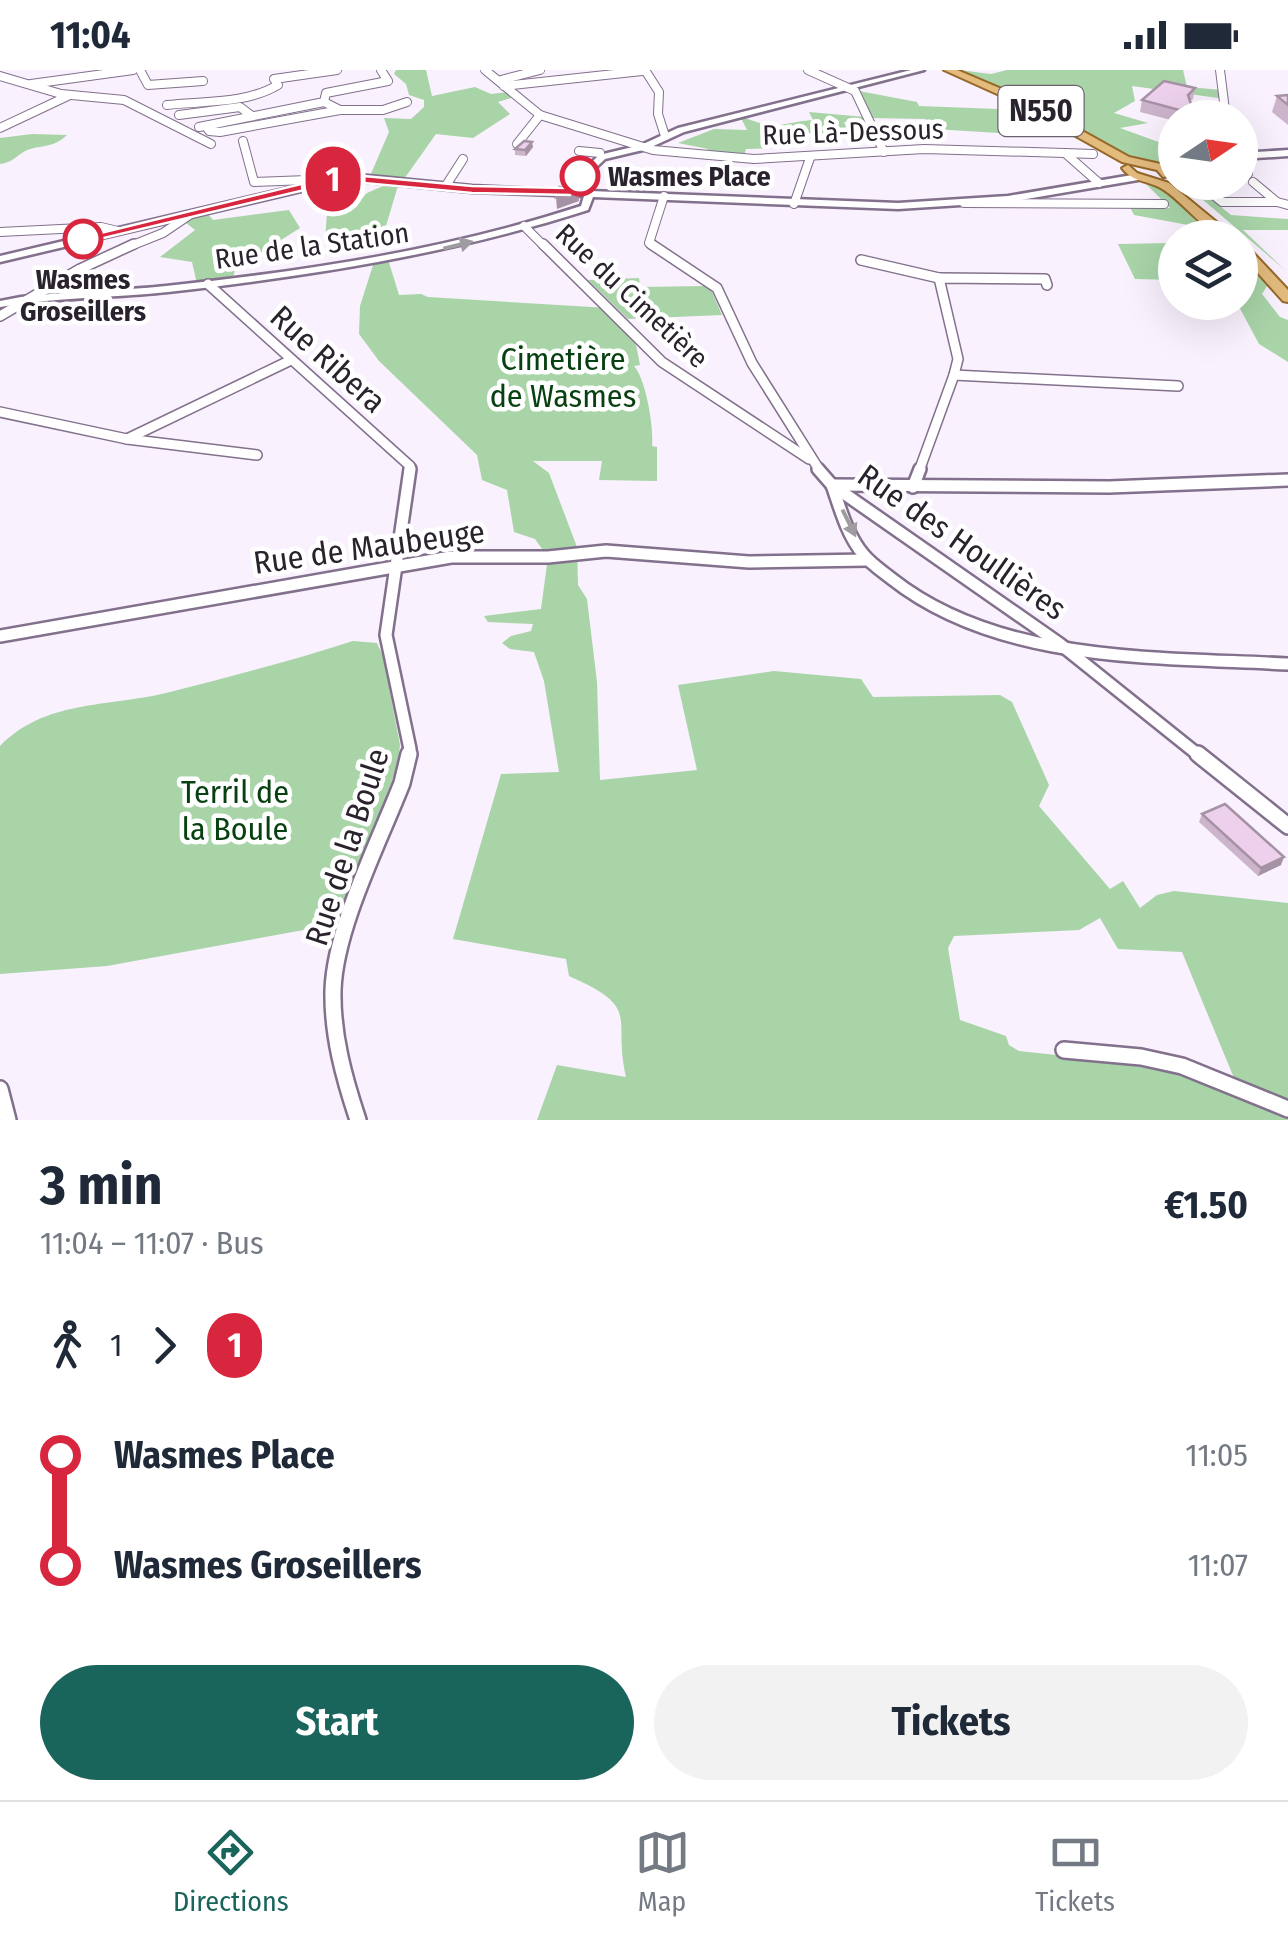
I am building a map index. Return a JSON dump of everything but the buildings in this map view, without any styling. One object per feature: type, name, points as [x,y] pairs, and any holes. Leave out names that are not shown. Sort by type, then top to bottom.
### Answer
[{"type":"main road","name":"N550","points":[[954,71],[1019,100],[1131,171],[1158,172]]},
{"type":"main road","name":"N550","points":[[1131,171],[1147,164],[1158,168]]},
{"type":"main road","name":"N550","points":[[1195,200],[1213,220]]},
{"type":"main road","points":[[1258,266],[1288,298]]},
{"type":"street","points":[[27,84],[137,70],[148,86],[203,80]]},
{"type":"street","points":[[167,105],[277,93],[281,90],[268,70]]},
{"type":"street","points":[[276,82],[337,70]]},
{"type":"street","points":[[324,102],[326,93],[388,81],[381,70]]},
{"type":"street","points":[[485,70],[540,115],[517,144]]},
{"type":"street","points":[[501,83],[540,70]]},
{"type":"street","points":[[808,70],[850,88],[884,152]]},
{"type":"street","points":[[570,192],[599,156],[920,70]]},
{"type":"street","points":[[1220,70],[1224,100]]},
{"type":"street","points":[[501,83],[644,71],[659,92],[658,114],[665,136]]},
{"type":"street","points":[[0,76],[70,95],[124,100],[210,144]]},
{"type":"street","points":[[48,90],[39,94],[52,100]]},
{"type":"street","points":[[0,128],[70,95]]},
{"type":"street","points":[[185,130],[324,102],[340,110]]},
{"type":"street","points":[[206,126],[212,132],[220,132],[340,110],[383,110],[407,102]]},
{"type":"street","points":[[179,115],[240,107],[252,116]]},
{"type":"street","name":"Rue Là-Dessous","points":[[540,115],[644,147],[736,158],[810,158],[940,149],[1093,154]]},
{"type":"street","points":[[243,141],[254,182],[360,177],[444,187],[794,204],[1164,204]]},
{"type":"street","points":[[1065,153],[1098,183]]},
{"type":"street","points":[[1258,155],[1288,153]]},
{"type":"street","points":[[794,204],[810,158]]},
{"type":"street","points":[[444,187],[463,159]]},
{"type":"street","points":[[964,203],[1036,196],[1098,183],[1131,171]]},
{"type":"street","points":[[0,258],[334,179]]},
{"type":"street","points":[[578,179],[588,193]]},
{"type":"street","points":[[1258,185],[1277,202]]},
{"type":"street","name":"Rue de la Station","points":[[22,299],[208,284],[432,251],[585,208],[589,204],[588,193]]},
{"type":"street","points":[[664,196],[648,240],[650,246],[717,288],[730,324],[812,462],[832,485],[868,560],[915,594],[961,620],[1003,634],[1130,654],[1288,664]]},
{"type":"street","points":[[1220,200],[1288,205]]},
{"type":"street","points":[[0,316],[22,299],[158,234],[190,214]]},
{"type":"street","name":"Rue du Cimetière","points":[[524,226],[662,362],[812,462]]},
{"type":"street","points":[[0,232],[101,227],[118,231]]},
{"type":"street","points":[[861,260],[939,279],[1045,279],[1047,285]]},
{"type":"street","points":[[913,486],[958,360],[939,279]]},
{"type":"street","name":"Rue Ribera","points":[[208,284],[410,466],[410,473]]},
{"type":"street","points":[[0,304],[22,299]]},
{"type":"street","points":[[127,439],[289,361]]},
{"type":"street","points":[[954,375],[1178,386]]},
{"type":"street","points":[[0,412],[127,439],[257,455]]},
{"type":"street","points":[[36,429],[48,424]]},
{"type":"street","name":"Rue de la Boule","points":[[358,1120],[340,1064],[333,991],[338,949],[402,783],[410,749],[386,635],[410,473]]},
{"type":"street","points":[[832,485],[1132,487],[1288,480]]},
{"type":"street","name":"Rue des Houllières","points":[[832,485],[1060,644],[1288,826]]},
{"type":"street","name":"Rue de Maubeuge","points":[[2,634],[451,557],[548,557],[606,551],[749,562],[868,560]]},
{"type":"street","points":[[1064,1050],[1141,1057],[1182,1066],[1288,1109]]},
{"type":"street","points":[[0,1089],[8,1120]]},
{"type":"green space","points":[[396,70],[426,70],[432,96],[475,87],[491,94],[508,92],[514,97],[498,102],[510,114],[473,138],[436,134],[397,189],[386,226],[392,234],[368,245],[325,241],[327,212],[343,202],[356,205],[367,193],[390,183],[370,176],[389,132],[384,118],[411,119],[424,107],[424,100],[409,95],[406,84],[394,74]]},
{"type":"green space","points":[[959,70],[991,74],[1007,70],[1183,70],[1187,87],[1223,90],[1225,99],[1132,86],[1135,101],[1114,113],[1148,123],[1120,128],[1158,142],[1158,163],[1135,161]]},
{"type":"green space","points":[[859,91],[917,102],[919,106],[998,109],[1015,134],[934,129],[925,119],[870,118]]},
{"type":"green space","points":[[809,112],[866,117],[867,122],[844,122],[849,134],[799,133],[799,141],[780,141],[776,148],[746,149],[744,157],[706,154],[708,149],[678,143],[714,129],[747,130],[740,116],[778,125],[813,120]]},
{"type":"green space","points":[[67,135],[0,164],[0,138]]},
{"type":"green space","points":[[1145,183],[1158,186],[1158,196]]},
{"type":"green space","points":[[1162,200],[1177,200],[1200,220],[1134,215],[1130,207],[1170,208]]},
{"type":"green space","points":[[1203,200],[1213,200],[1231,215],[1288,219],[1288,230],[1258,230],[1258,220],[1227,220]]},
{"type":"green space","points":[[289,210],[300,228],[235,269],[233,278],[197,284],[192,262],[160,257],[195,230],[185,222],[206,212],[213,220]]},
{"type":"green space","points":[[1158,243],[1158,280],[1135,279],[1118,244]]},
{"type":"green space","points":[[388,259],[399,295],[608,308],[636,345],[640,365],[634,366],[648,404],[652,446],[657,447],[657,481],[599,480],[602,461],[533,461],[549,473],[577,547],[578,585],[587,599],[597,682],[600,780],[697,770],[678,685],[774,671],[861,679],[873,697],[1000,695],[1012,702],[1049,785],[1039,806],[1110,889],[1123,881],[1140,908],[1157,895],[1174,891],[1288,903],[1288,1120],[537,1120],[557,1065],[626,1077],[616,1006],[592,987],[569,976],[566,959],[453,939],[501,774],[559,772],[544,681],[534,652],[510,649],[502,643],[511,636],[531,631],[533,624],[488,622],[484,616],[541,609],[548,557],[535,539],[514,532],[507,490],[482,480],[477,455],[379,361],[359,334],[360,306],[374,262]],"holes":[[[1100,918],[1118,949],[1182,952],[1241,1095],[1160,1066],[1019,1051],[1009,1045],[1006,1036],[960,1020],[948,948],[954,936],[1079,930]]]},
{"type":"green space","points":[[1258,276],[1267,286],[1262,294],[1280,317],[1288,320],[1288,362],[1259,344],[1246,320],[1258,320]]},
{"type":"green space","name":"Cimetière de Wasmes","points":[[639,278],[640,287],[705,286],[712,292],[722,315],[628,319],[588,280]]},
{"type":"green space","name":"Terril de la Boule","points":[[353,641],[377,643],[383,656],[400,745],[398,764],[345,907],[331,925],[107,966],[0,974],[0,746],[37,720],[57,713],[166,693]]},
{"type":"bus line","name":"1","points":[[83,239],[342,177],[472,190],[570,192],[580,176]]},
{"type":"place","name":"Wasmes Place","points":[[580,176]]},
{"type":"place","name":"Wasmes Groseillers","points":[[83,239]]}]
